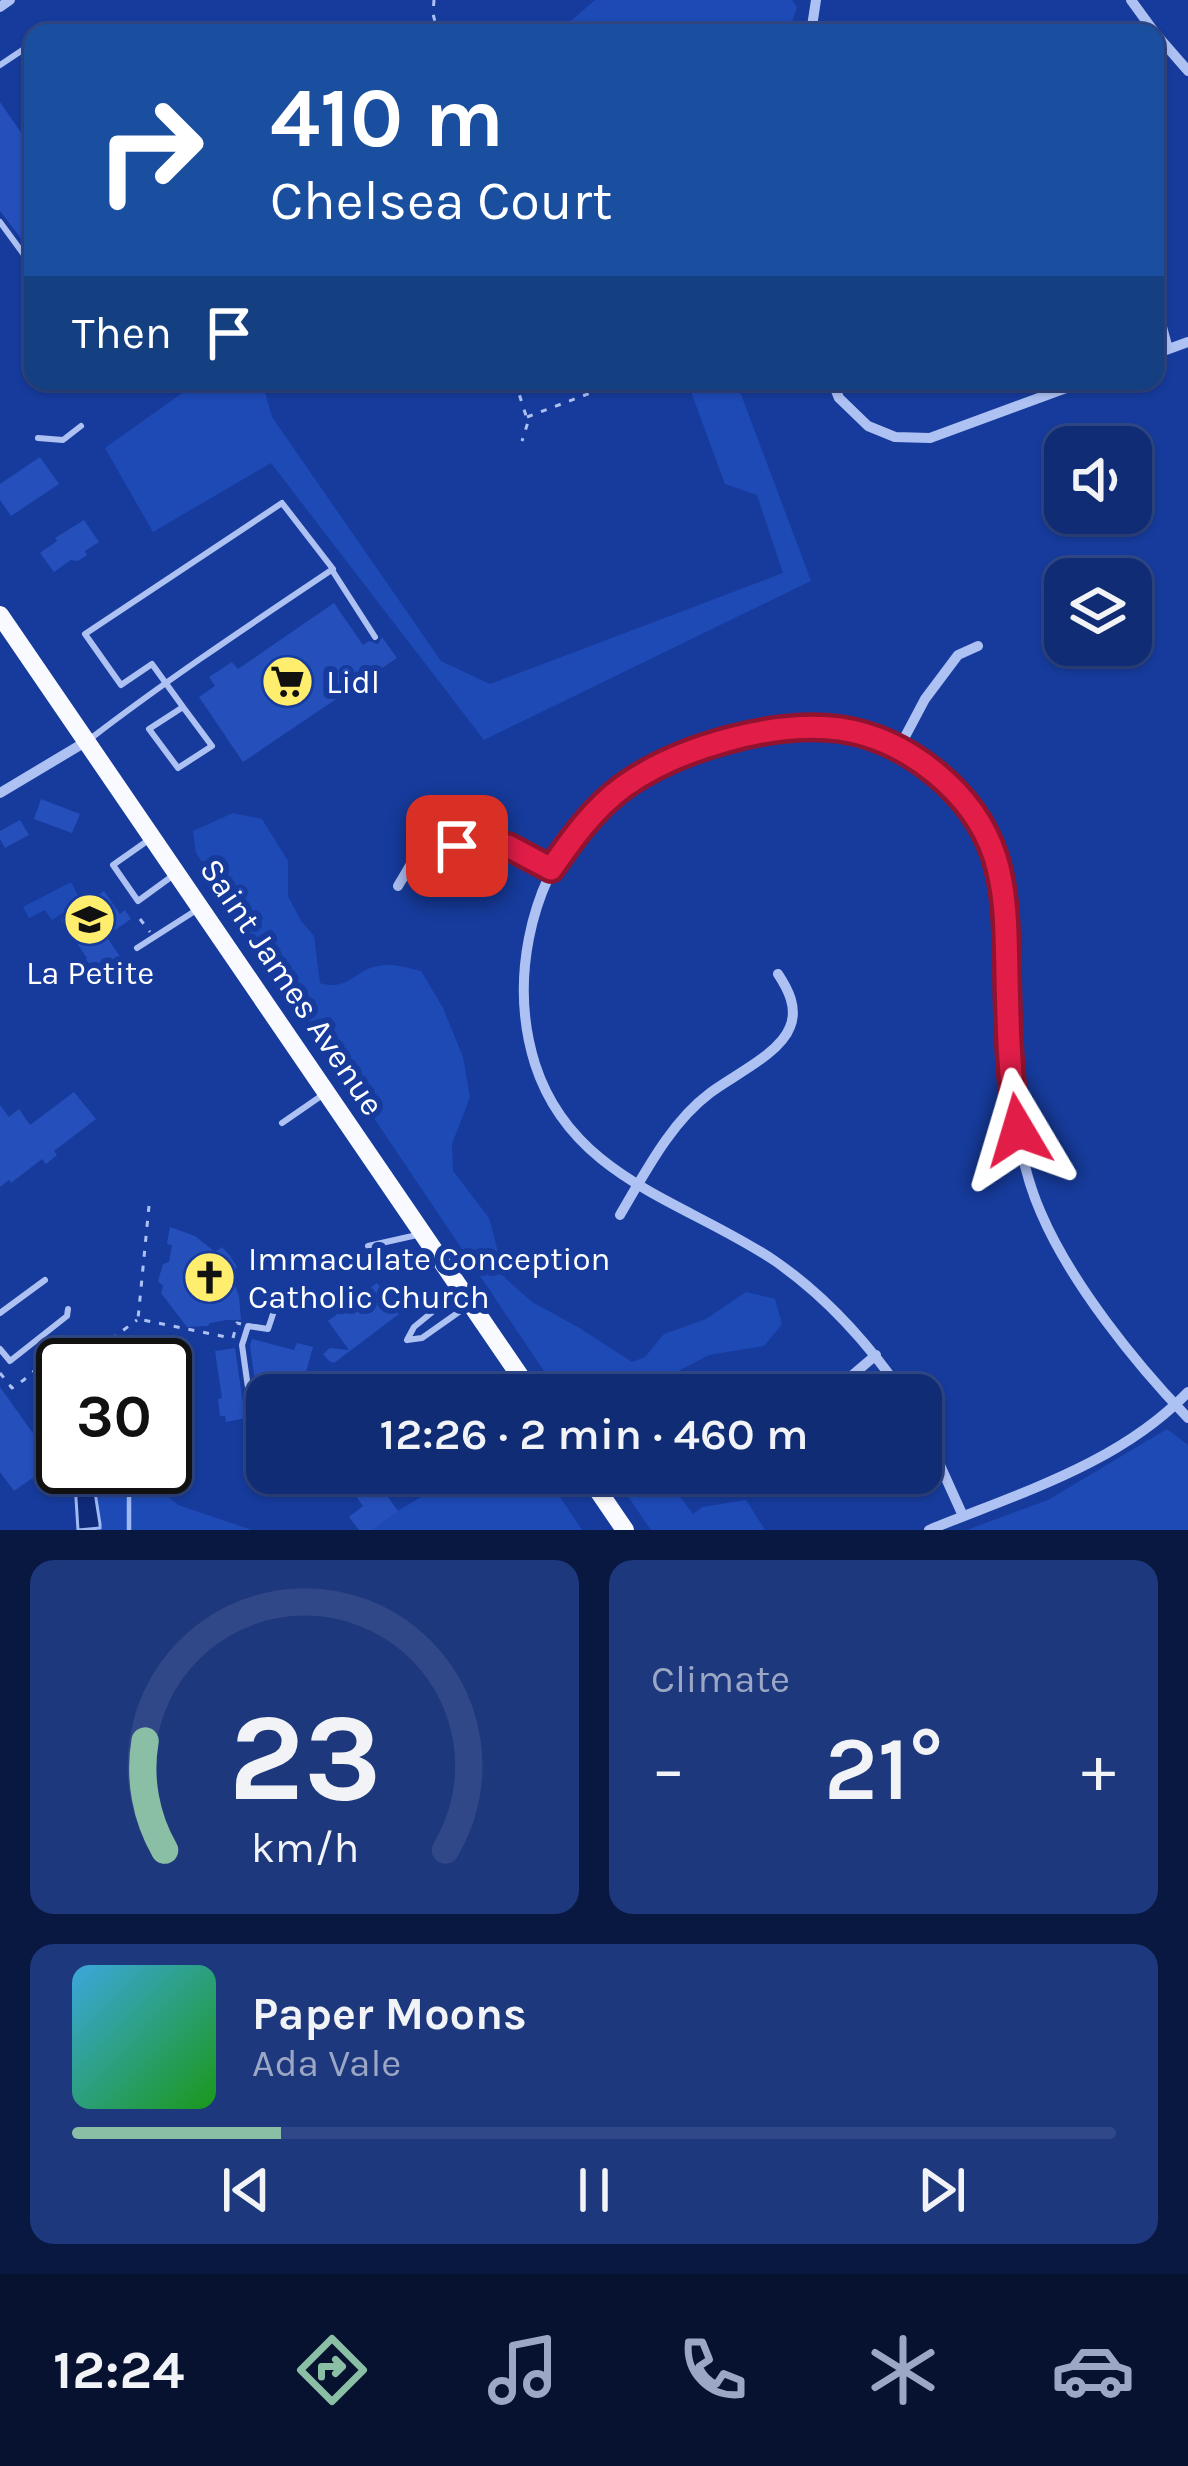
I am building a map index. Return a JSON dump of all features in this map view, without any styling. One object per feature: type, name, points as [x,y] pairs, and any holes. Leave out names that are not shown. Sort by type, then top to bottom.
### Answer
[{"type":"main road","name":"Saint James Avenue","points":[[0,615],[519,1374]]},
{"type":"main road","points":[[601,1494],[626,1530]]},
{"type":"street","points":[[0,7],[10,0]]},
{"type":"street","points":[[1164,43],[1188,71]]},
{"type":"street","points":[[1164,334],[1168,349]]},
{"type":"street","points":[[1164,351],[1188,342]]},
{"type":"street","points":[[836,390],[868,426],[895,437],[930,438],[1061,390]]},
{"type":"street","points":[[899,748],[925,699],[958,655],[978,646]]},
{"type":"street","points":[[889,1374],[817,1292],[772,1259],[608,1166],[553,1106],[535,1063],[523,1004],[527,938],[551,869],[583,824],[623,787],[674,758],[754,734],[837,729],[866,735],[899,748],[965,802],[994,855],[1005,919],[1013,1102],[1039,1210],[1090,1300],[1188,1418]]},
{"type":"street","points":[[0,793],[87,741]]},
{"type":"street","points":[[398,886],[411,864],[457,846],[508,846],[551,869]]},
{"type":"street","points":[[620,1215],[688,1113],[707,1094],[772,1050],[790,1027],[791,995],[778,974]]},
{"type":"street","points":[[854,1374],[876,1355]]},
{"type":"street","points":[[929,1530],[1075,1471],[1118,1446],[1188,1391]]},
{"type":"street","points":[[942,1470],[963,1516]]},
{"type":"lane","points":[[0,222],[24,255]]},
{"type":"lane","points":[[38,438],[63,440],[81,427]]},
{"type":"lane","points":[[183,707],[149,729],[178,767],[212,746],[152,664],[121,685],[85,634],[282,503],[375,637]]},
{"type":"lane","points":[[87,741],[332,570]]},
{"type":"lane","points":[[153,837],[113,865],[138,901],[178,873]]},
{"type":"lane","points":[[137,948],[201,907]]},
{"type":"lane","points":[[282,1123],[327,1092]]},
{"type":"lane","points":[[368,1246],[423,1233]]},
{"type":"lane","points":[[0,1312],[44,1280]]},
{"type":"lane","points":[[466,1296],[435,1330],[407,1340],[414,1327],[466,1296]]},
{"type":"lane","points":[[247,1374],[243,1342],[248,1326],[268,1329],[275,1308]]},
{"type":"lane","points":[[0,1349],[10,1361],[67,1316],[68,1309]]},
{"type":"path","points":[[518,390],[527,417],[522,441]]},
{"type":"path","points":[[527,417],[598,390]]},
{"type":"path","points":[[140,919],[154,938]]},
{"type":"path","points":[[138,1319],[148,1206]]},
{"type":"path","points":[[0,1373],[12,1388],[64,1348],[79,1344],[99,1348],[138,1319],[243,1342]]},
{"type":"shaded area","points":[[595,0],[792,0],[797,7],[791,24],[567,24]]},
{"type":"shaded area","points":[[186,390],[264,390],[272,417],[441,661],[490,684],[783,573],[757,495],[725,484],[690,390],[739,390],[811,581],[484,740],[271,463],[153,532],[105,448]]},
{"type":"shaded area","points":[[233,813],[262,819],[288,861],[288,896],[314,936],[320,983],[338,985],[378,966],[421,971],[463,1057],[470,1097],[452,1144],[453,1171],[489,1218],[505,1278],[532,1302],[632,1362],[645,1357],[664,1334],[706,1319],[746,1292],[775,1299],[782,1324],[764,1346],[709,1355],[673,1374],[546,1374],[196,853],[193,831]]},
{"type":"shaded area","points":[[71,882],[81,901],[52,920],[45,910],[29,918],[23,907]]},
{"type":"shaded area","points":[[1167,1429],[1188,1445],[1188,1530],[967,1530],[1048,1500]]},
{"type":"shaded area","points":[[76,1494],[95,1494],[100,1528],[78,1530]]},
{"type":"shaded area","points":[[83,1494],[166,1494],[178,1505],[252,1530],[84,1530]]},
{"type":"shaded area","points":[[426,1494],[558,1494],[582,1530],[365,1530]]},
{"type":"shaded area","points":[[626,1494],[678,1494],[693,1514],[702,1507],[746,1500],[765,1530],[651,1530]]},
{"type":"building","points":[[0,102],[24,137],[24,242],[0,211]]},
{"type":"building","points":[[40,457],[59,484],[11,516],[0,500],[0,484]]},
{"type":"building","points":[[84,520],[99,542],[78,561],[71,560],[54,572],[40,553]]},
{"type":"building","name":"Lidl","points":[[334,603],[363,645],[378,644],[382,637],[397,658],[243,762],[199,697],[215,686],[209,677],[232,662],[238,669]]},
{"type":"building","points":[[41,799],[80,814],[72,833],[34,819]]},
{"type":"building","points":[[20,820],[29,835],[5,848],[0,831]]},
{"type":"building","points":[[104,891],[120,914],[125,910],[131,919],[106,936],[121,958],[94,976],[61,920]]},
{"type":"building","points":[[74,1092],[96,1119],[54,1151],[57,1155],[46,1164],[42,1159],[0,1187],[0,1105],[9,1117],[19,1109],[30,1125]]},
{"type":"building","points":[[170,1227],[195,1236],[215,1252],[222,1247],[230,1256],[237,1267],[230,1273],[241,1320],[187,1327],[161,1293],[163,1286],[158,1281],[163,1264],[169,1262]]},
{"type":"building","points":[[377,1283],[394,1296],[389,1301],[399,1314],[334,1363],[329,1361],[323,1354],[330,1348],[349,1350],[328,1321],[348,1306],[340,1295],[352,1287],[359,1296]]},
{"type":"building","points":[[252,1339],[294,1350],[297,1343],[313,1347],[306,1374],[254,1374]]},
{"type":"building","points":[[235,1348],[246,1418],[226,1422],[220,1416],[215,1351]]},
{"type":"building","points":[[0,1387],[36,1438],[36,1476],[14,1491],[0,1472]]},
{"type":"building","points":[[354,1494],[386,1494],[398,1511],[372,1530],[359,1530],[349,1517],[363,1506]]},
{"type":"waterway","points":[[129,1497],[129,1530]]},
{"type":"place","name":"Lidl","points":[[287,682]]},
{"type":"place","name":"La Petite","points":[[90,919]]},
{"type":"place","name":"Immaculate Conception Catholic Church","points":[[209,1278]]},
{"type":"route","points":[[457,846],[508,846],[551,869],[583,824],[623,787],[674,758],[754,734],[837,729],[899,748],[965,802],[994,855],[1005,919],[1018,1130]]}]
